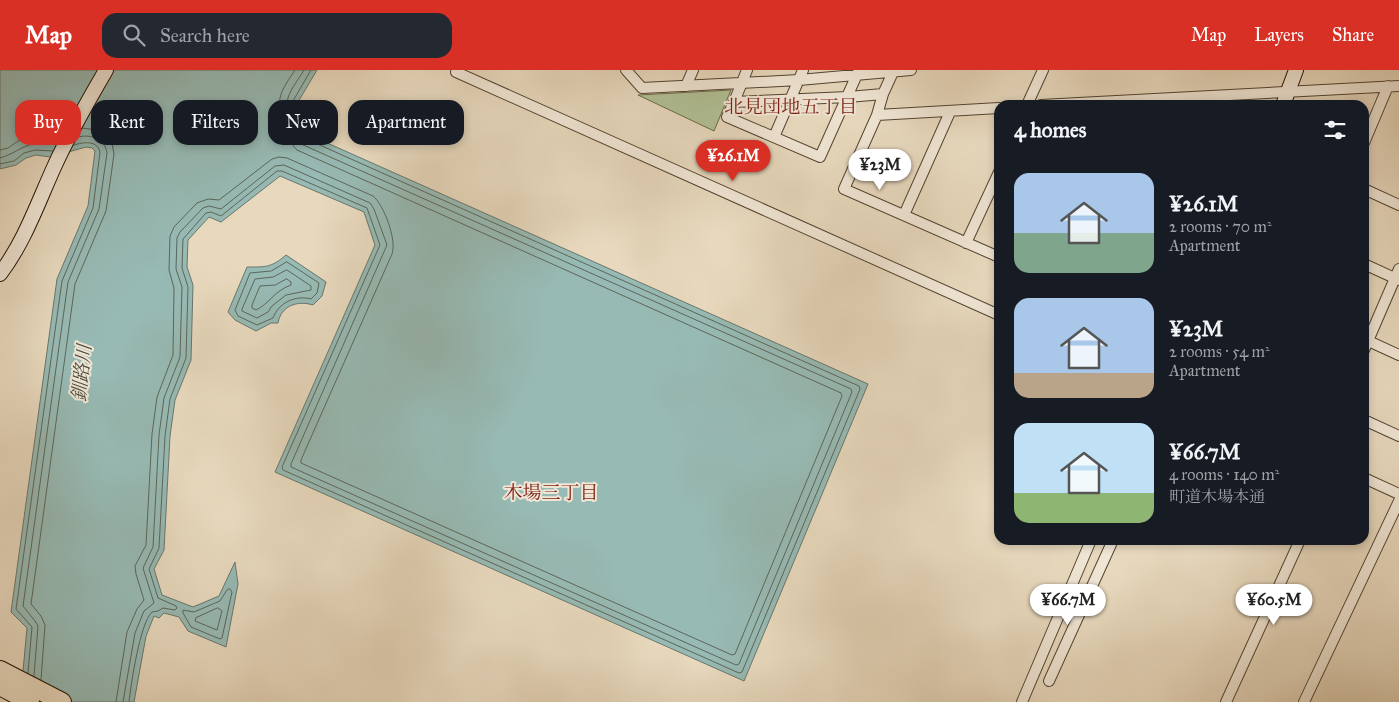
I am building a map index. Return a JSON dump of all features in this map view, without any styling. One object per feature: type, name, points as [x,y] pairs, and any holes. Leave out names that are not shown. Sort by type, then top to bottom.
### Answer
[{"type":"highway","points":[[0,670],[62,702]]},
{"type":"highway","points":[[0,686],[30,702]]},
{"type":"street","points":[[0,274],[30,224],[55,164],[106,70]]},
{"type":"street","points":[[626,70],[635,74],[642,88],[798,80],[858,73],[911,70]]},
{"type":"street","points":[[686,86],[693,70]]},
{"type":"street","points":[[747,70],[727,117],[820,157],[858,73]]},
{"type":"street","points":[[774,137],[803,70]]},
{"type":"street","points":[[1029,100],[1043,70]]},
{"type":"street","points":[[1284,100],[1296,70]]},
{"type":"street","points":[[894,71],[883,94],[877,115],[844,189],[994,255]]},
{"type":"street","points":[[456,72],[994,313]]},
{"type":"street","points":[[1203,100],[1288,91],[1394,86]]},
{"type":"street","points":[[1369,134],[1394,86]]},
{"type":"street","points":[[734,102],[883,94]]},
{"type":"street","points":[[877,115],[994,108]]},
{"type":"street","points":[[904,215],[950,112]]},
{"type":"street","points":[[966,243],[994,184]]},
{"type":"street","points":[[1369,191],[1399,205]]},
{"type":"street","points":[[1369,266],[1398,276],[1369,336]]},
{"type":"street","points":[[1369,345],[1399,355]]},
{"type":"street","points":[[1369,422],[1399,436]]},
{"type":"street","points":[[1369,480],[1399,494]]},
{"type":"street","points":[[1304,702],[1399,501]]},
{"type":"street","points":[[1022,702],[1089,545]]},
{"type":"street","points":[[1049,681],[1111,545]]},
{"type":"street","points":[[1226,702],[1298,545]]},
{"type":"green space","points":[[731,90],[714,131],[638,95]]},
{"type":"water","name":"釧路川","points":[[0,70],[317,70],[299,100],[268,100],[268,145],[332,145],[868,384],[744,681],[275,472],[375,245],[364,212],[280,176],[221,222],[209,217],[188,240],[187,267],[193,285],[191,360],[175,400],[170,436],[164,550],[154,569],[162,595],[193,607],[219,596],[235,562],[238,584],[226,647],[188,631],[179,617],[164,613],[159,618],[154,616],[146,636],[134,702],[17,702],[23,671],[27,628],[11,612],[57,279],[88,206],[95,151],[92,148],[86,147],[50,157],[36,155],[26,158],[16,165],[0,169]]},
{"type":"water","points":[[286,255],[326,282],[322,296],[313,305],[301,303],[291,306],[282,312],[278,323],[271,323],[256,331],[235,320],[228,312],[247,267],[268,266]]},
{"type":"district","name":"北見団地五丁目","points":[[791,106]]},
{"type":"district","name":"木場三丁目","points":[[551,492]]}]
